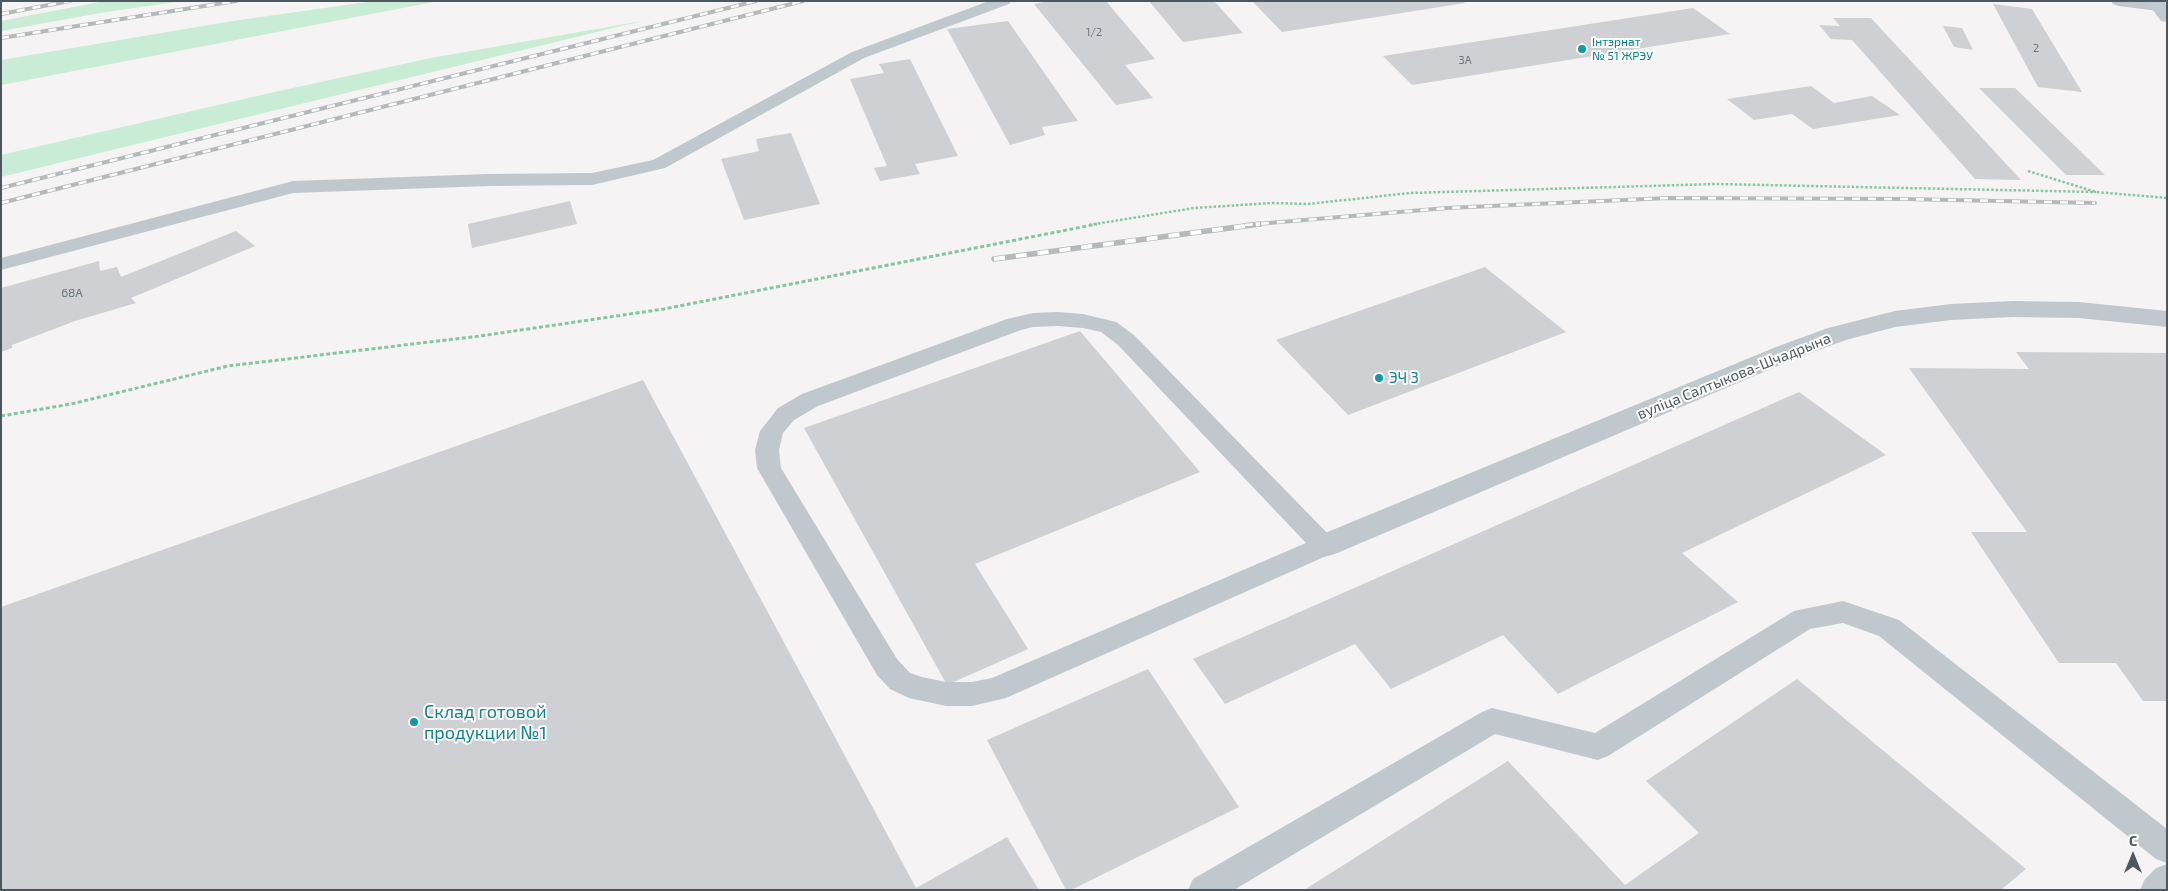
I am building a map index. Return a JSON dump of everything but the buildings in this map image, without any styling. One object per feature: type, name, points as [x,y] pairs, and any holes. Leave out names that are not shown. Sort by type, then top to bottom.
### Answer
[{"type":"street","name":"вуліца Салтыкова-Шчадрына","points":[[1324,546],[1785,353],[1837,334],[1895,319],[1951,312],[2013,309],[2079,310],[2167,319]]},
{"type":"lane","points":[[1,264],[293,187],[488,180],[592,179],[659,164],[858,55],[1004,1]]},
{"type":"lane","points":[[2118,1],[2160,8]]},
{"type":"lane","points":[[1033,320],[1083,321],[1108,327],[1131,345],[1324,546],[996,689],[972,694],[946,694],[919,689],[900,681],[887,667],[769,468],[767,450],[772,432],[786,414],[810,400],[1015,324],[1033,320]]},
{"type":"lane","points":[[1204,890],[1492,721],[1598,748],[1804,619],[1843,612],[1889,628],[2167,848]]},
{"type":"lane","points":[[2156,890],[2167,879]]},
{"type":"path","points":[[2028,171],[2096,192]]},
{"type":"path","points":[[1,416],[71,404],[228,366],[480,336],[664,309],[1073,228],[1194,208],[1272,203],[1308,204],[1410,193],[1716,184],[2096,192],[2167,198]]},
{"type":"green space","points":[[105,1],[183,1],[106,12],[1,31],[1,21]]},
{"type":"green space","points":[[374,1],[439,1],[1,85],[1,60],[233,21]]},
{"type":"green space","points":[[642,21],[1,177],[1,155],[431,58]]},
{"type":"railway","points":[[1,14],[70,1]]},
{"type":"railway","points":[[1,38],[236,1]]},
{"type":"railway","points":[[1,188],[756,1]]},
{"type":"railway","points":[[1,203],[803,1]]},
{"type":"railway","points":[[1245,225],[1447,208],[1668,198],[1905,199],[2095,203]]},
{"type":"railway","points":[[994,259],[1260,224]]},
{"type":"place","name":"Інтэрнат № 51 ЖРЭУ","points":[[1582,49]]},
{"type":"place","name":"ЭЧ 3","points":[[1379,378]]},
{"type":"place","name":"Склад готовой продукции №1","points":[[414,722]]}]
